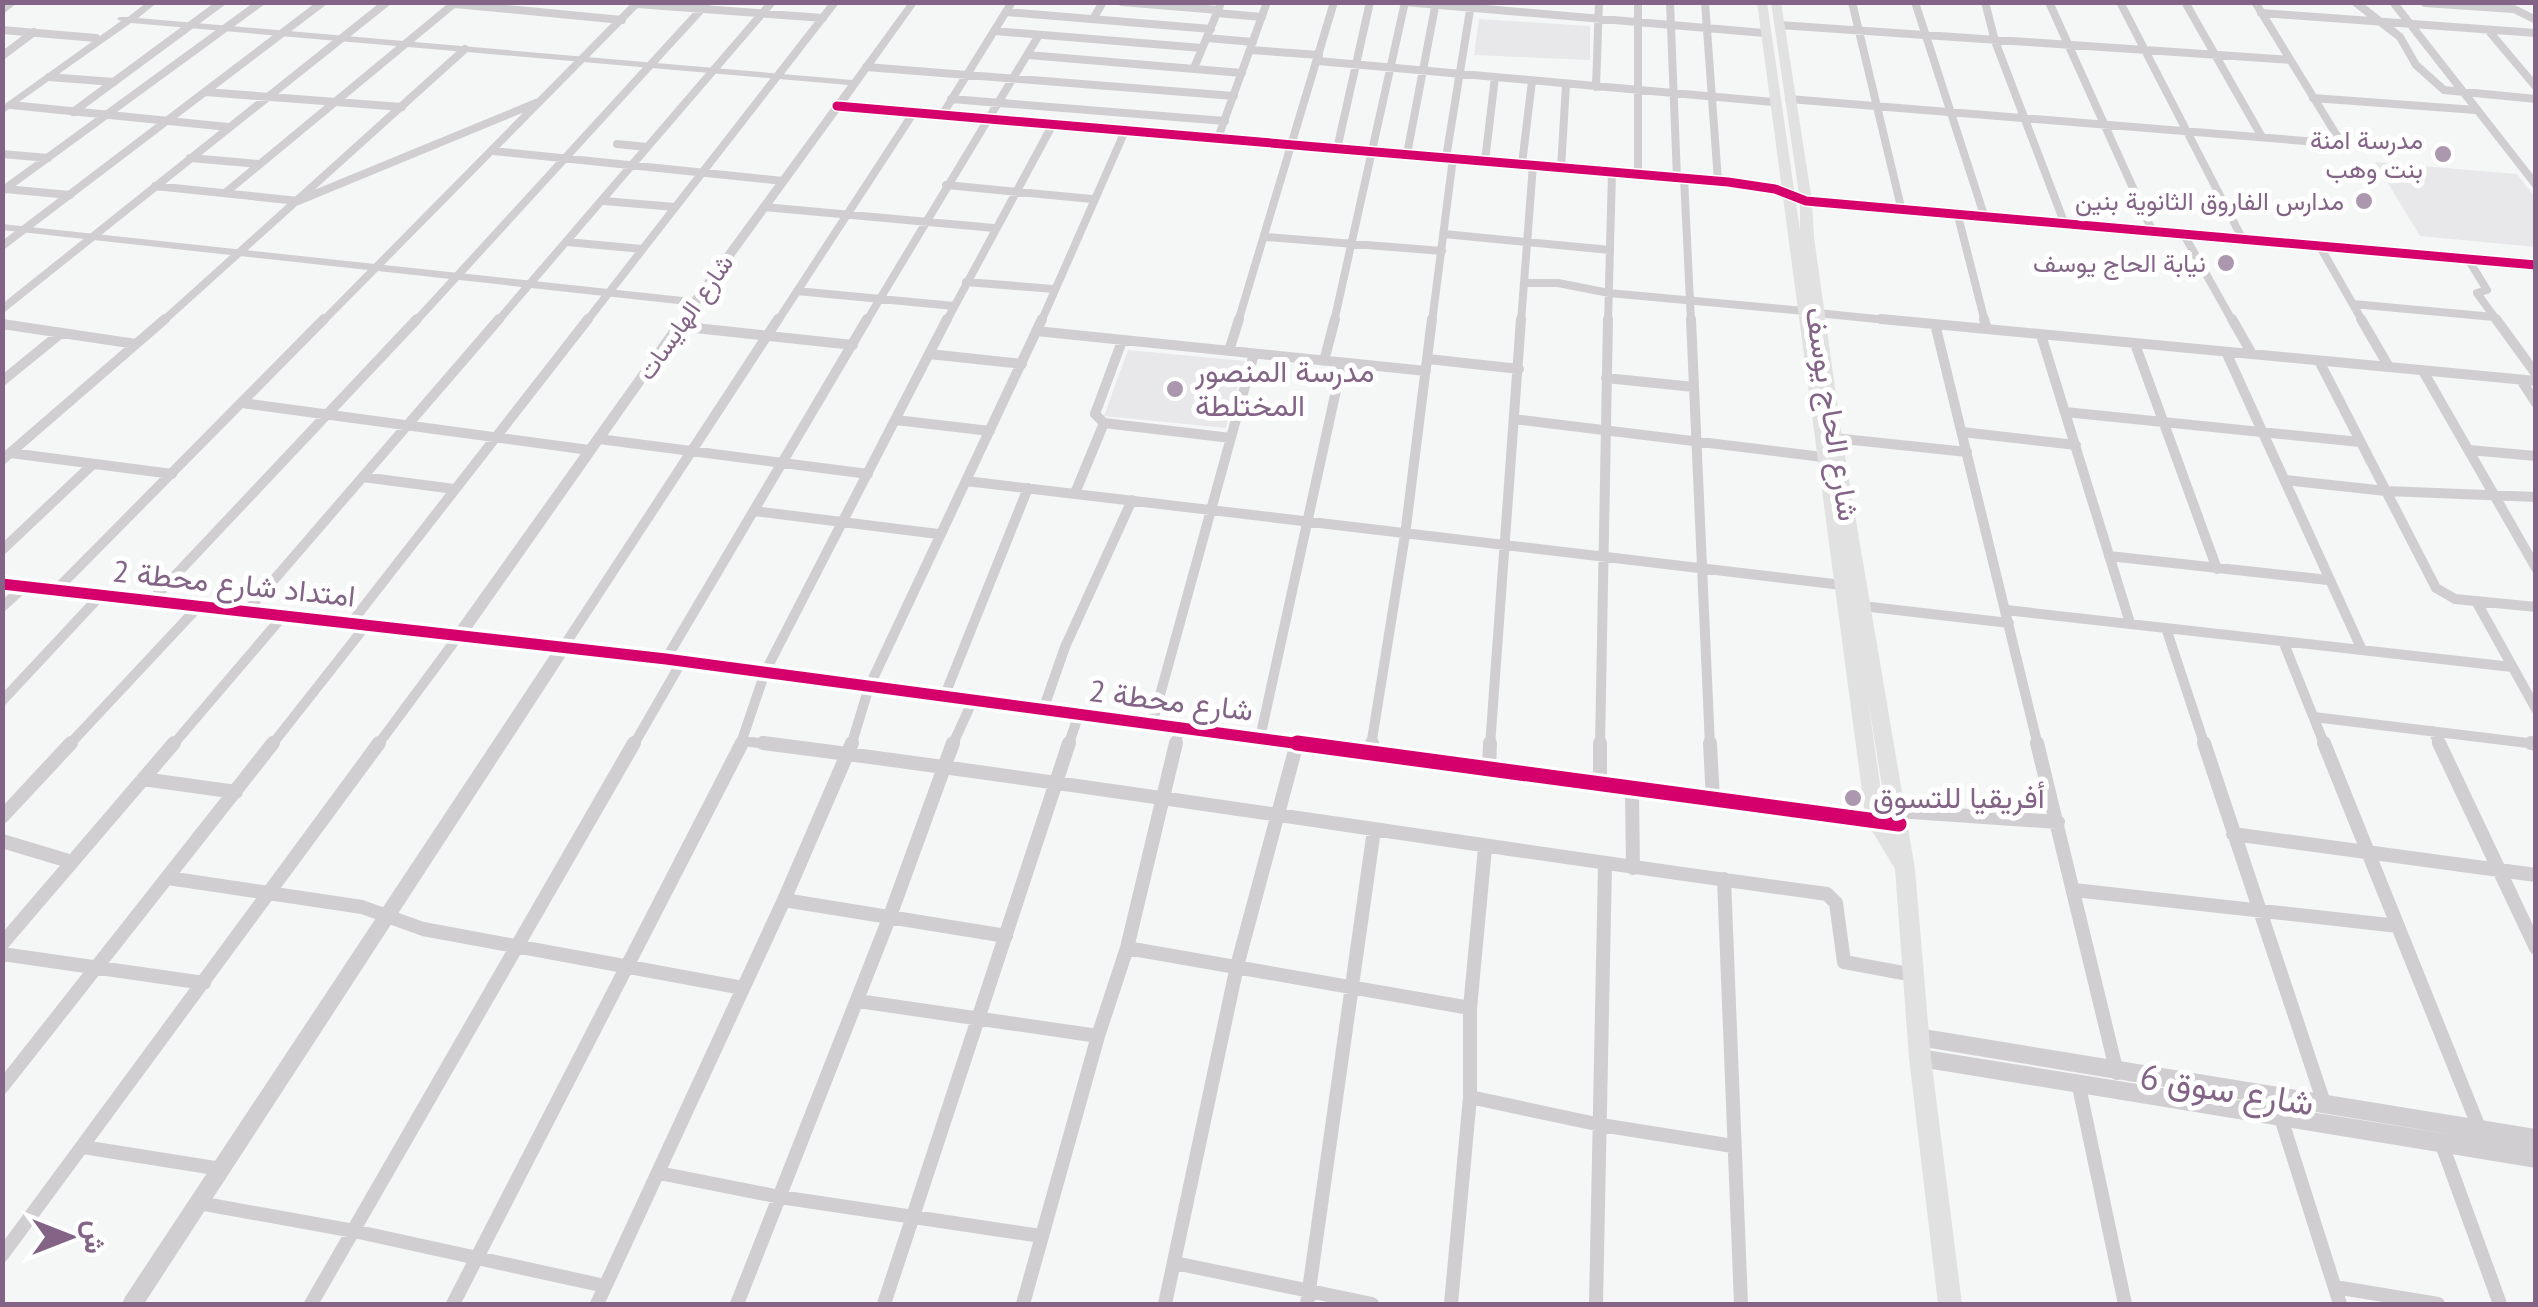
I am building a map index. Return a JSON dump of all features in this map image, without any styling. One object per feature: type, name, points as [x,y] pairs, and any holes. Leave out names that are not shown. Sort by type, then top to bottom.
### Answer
[{"type":"main road","name":"شارع الحاج يوسف","points":[[1762,2],[1788,197],[1834,438],[1898,818],[1919,1048],[1950,1304]]},
{"type":"main road","name":"شارع الحاج يوسف","points":[[1776,2],[1806,200],[1822,457],[1876,821]]},
{"type":"main road","points":[[1876,821],[1905,869]]},
{"type":"street","points":[[2,10],[12,2]]},
{"type":"street","points":[[5,107],[145,2]]},
{"type":"street","points":[[5,107],[96,38],[154,2]]},
{"type":"street","points":[[73,112],[222,2]]},
{"type":"street","points":[[4,190],[261,2]]},
{"type":"street","points":[[2,246],[323,2]]},
{"type":"street","points":[[2,310],[386,2]]},
{"type":"street","points":[[248,612],[407,422],[604,201],[772,2]]},
{"type":"street","points":[[2,1087],[236,792],[454,489],[835,2]]},
{"type":"street","name":"شارع الهايسات","points":[[460,634],[914,2]]},
{"type":"street","points":[[942,114],[1012,2]]},
{"type":"street","points":[[1050,16],[1057,2]]},
{"type":"street","points":[[1093,19],[1103,2]]},
{"type":"street","points":[[1122,2],[1219,8],[1262,16]]},
{"type":"street","points":[[1218,138],[1267,2]]},
{"type":"street","points":[[1229,351],[1334,2]]},
{"type":"street","points":[[1336,148],[1370,2]]},
{"type":"street","points":[[1324,361],[1354,244],[1370,151],[1405,2],[1764,34]]},
{"type":"street","points":[[1536,14],[1537,2]]},
{"type":"street","points":[[1596,86],[1599,2]]},
{"type":"street","points":[[1638,2],[1638,174]]},
{"type":"street","points":[[1670,2],[1690,300],[1713,800]]},
{"type":"street","points":[[1704,2],[1718,181]]},
{"type":"street","points":[[1852,2],[1901,207]]},
{"type":"street","points":[[1915,2],[1984,214]]},
{"type":"street","points":[[1985,2],[1994,41],[2064,222]]},
{"type":"street","points":[[2049,2],[2152,230]]},
{"type":"street","points":[[2120,2],[2242,238]]},
{"type":"street","points":[[2185,2],[2262,137]]},
{"type":"street","points":[[1790,98],[2342,144],[2255,2]]},
{"type":"street","points":[[2355,2],[2400,37],[2416,65],[2441,89],[2536,99]]},
{"type":"street","points":[[2393,2],[2536,185]]},
{"type":"street","points":[[2503,2],[2536,20]]},
{"type":"street","points":[[225,192],[456,3],[622,20]]},
{"type":"street","points":[[56,590],[638,3],[823,18]]},
{"type":"street","points":[[2425,3],[2442,26]]},
{"type":"street","points":[[2425,3],[2514,9]]},
{"type":"street","points":[[1407,154],[1436,4]]},
{"type":"street","points":[[1370,755],[1405,534],[1470,5]]},
{"type":"street","points":[[154,600],[705,6]]},
{"type":"street","points":[[1194,68],[1219,8]]},
{"type":"street","points":[[1006,12],[1209,33],[1252,46],[1358,64],[1773,102]]},
{"type":"street","points":[[2261,13],[2536,33]]},
{"type":"street","points":[[126,19],[856,83]]},
{"type":"street","points":[[1115,41],[1126,22]]},
{"type":"street","points":[[1780,25],[2144,53],[2290,60]]},
{"type":"street","points":[[2488,30],[2536,87]]},
{"type":"street","points":[[994,31],[1202,48]]},
{"type":"street","points":[[2,32],[96,38]]},
{"type":"street","points":[[2,56],[34,32]]},
{"type":"street","points":[[311,1304],[516,948],[754,511],[986,118],[1040,35]]},
{"type":"street","points":[[1078,59],[1089,39]]},
{"type":"street","points":[[7,456],[241,253],[465,49]]},
{"type":"street","points":[[1028,54],[1242,72]]},
{"type":"street","points":[[1130,88],[1142,64]]},
{"type":"street","points":[[866,67],[1234,96]]},
{"type":"street","points":[[49,77],[114,82]]},
{"type":"street","points":[[1484,161],[1495,77]]},
{"type":"street","points":[[1488,770],[1500,546],[1527,242],[1532,81]]},
{"type":"street","points":[[1032,106],[1045,82]]},
{"type":"street","points":[[1562,168],[1566,85]]},
{"type":"street","points":[[1140,114],[1150,90]]},
{"type":"street","points":[[205,92],[402,107]]},
{"type":"street","points":[[2313,98],[2476,110]]},
{"type":"street","points":[[951,99],[1224,121]]},
{"type":"street","points":[[156,186],[298,200],[542,100]]},
{"type":"street","points":[[837,106],[1718,181],[1775,189],[1788,197],[1806,200],[2536,265]]},
{"type":"street","points":[[5,107],[228,126]]},
{"type":"street","points":[[132,1304],[914,112]]},
{"type":"street","points":[[453,1304],[744,741],[765,672],[994,228],[1053,124]]},
{"type":"street","points":[[597,1304],[784,900],[847,753],[869,687],[938,534],[1022,364],[1092,199],[1126,131]]},
{"type":"street","points":[[617,144],[648,148]]},
{"type":"street","points":[[492,151],[783,181]]},
{"type":"street","points":[[2,154],[48,158]]},
{"type":"street","points":[[190,158],[258,164]]},
{"type":"street","points":[[2522,168],[2536,170]]},
{"type":"street","points":[[1600,786],[1612,172]]},
{"type":"street","points":[[946,185],[1092,199]]},
{"type":"street","points":[[4,190],[70,195]]},
{"type":"street","points":[[604,201],[675,207]]},
{"type":"street","points":[[764,207],[994,228]]},
{"type":"street","points":[[1957,212],[1987,329]]},
{"type":"street","points":[[2,227],[695,302]]},
{"type":"street","points":[[2184,233],[2252,354]]},
{"type":"street","points":[[1444,234],[1610,250]]},
{"type":"street","points":[[1266,237],[1442,251]]},
{"type":"street","points":[[567,242],[642,248]]},
{"type":"street","points":[[2319,245],[2389,368]]},
{"type":"street","points":[[2468,259],[2488,290],[2477,293],[2536,374]]},
{"type":"street","points":[[966,282],[1054,289]]},
{"type":"street","points":[[1524,283],[2536,382]]},
{"type":"street","points":[[798,292],[954,306]]},
{"type":"street","points":[[2353,304],[2494,317]]},
{"type":"street","points":[[2,324],[136,344]]},
{"type":"street","points":[[1935,324],[2117,1072]]},
{"type":"street","points":[[678,326],[852,345]]},
{"type":"street","points":[[1036,331],[1342,363],[1518,369]]},
{"type":"street","points":[[2,381],[61,333]]},
{"type":"street","points":[[2041,335],[2130,623]]},
{"type":"street","points":[[1122,341],[1094,414],[1104,423],[1230,438]]},
{"type":"street","points":[[2135,344],[2217,569]]},
{"type":"street","points":[[2226,352],[2362,650]]},
{"type":"street","points":[[929,354],[1022,364]]},
{"type":"street","points":[[1152,724],[1254,354]]},
{"type":"street","points":[[2319,361],[2430,581],[2446,596],[2536,607]]},
{"type":"street","points":[[1260,738],[1342,363]]},
{"type":"street","points":[[2423,371],[2536,568]]},
{"type":"street","points":[[1606,378],[1694,387]]},
{"type":"street","points":[[2521,380],[2536,403]]},
{"type":"street","points":[[242,403],[407,422],[415,428],[589,450]]},
{"type":"street","points":[[2065,412],[2360,442]]},
{"type":"street","points":[[1514,419],[1822,457]]},
{"type":"street","points":[[896,420],[990,431]]},
{"type":"street","points":[[1075,493],[1104,423]]},
{"type":"street","points":[[1962,432],[2076,445]]},
{"type":"street","points":[[599,438],[868,474]]},
{"type":"street","points":[[1834,438],[1967,452]]},
{"type":"street","points":[[2469,450],[2536,456]]},
{"type":"street","points":[[7,456],[172,474]]},
{"type":"street","points":[[2,550],[93,464]]},
{"type":"street","points":[[363,477],[454,489]]},
{"type":"street","points":[[2285,480],[2386,490],[2536,497]]},
{"type":"street","points":[[966,481],[1842,585]]},
{"type":"street","points":[[944,696],[1028,488]]},
{"type":"street","points":[[1043,710],[1065,647],[1132,500]]},
{"type":"street","points":[[754,511],[938,534]]},
{"type":"street","points":[[2108,556],[2328,580]]},
{"type":"street","name":"امتداد شارع محطة 2","points":[[2,584],[460,634]]},
{"type":"street","points":[[2,607],[24,586]]},
{"type":"street","points":[[2,701],[102,595]]},
{"type":"street","points":[[2476,601],[2536,709]]},
{"type":"street","points":[[2,817],[200,605]]},
{"type":"street","points":[[1862,606],[2130,623],[2512,667]]},
{"type":"street","points":[[2,944],[283,616]]},
{"type":"street","points":[[2166,628],[2325,1106]]},
{"type":"street","points":[[2,1256],[460,634]]},
{"type":"street","name":"شارع محطة 2","points":[[460,634],[1600,786],[1876,821],[1898,818]]},
{"type":"street","points":[[2283,642],[2480,1130]]},
{"type":"street","points":[[738,1304],[858,1002],[942,767],[973,700]]},
{"type":"street","points":[[884,1304],[1078,714]]},
{"type":"street","points":[[2314,717],[2536,744]]},
{"type":"street","points":[[1023,1304],[1098,1036],[1127,948],[1180,727]]},
{"type":"street","points":[[2433,732],[2534,942]]},
{"type":"street","points":[[744,741],[1057,780],[1485,848],[1827,894],[1836,903],[1844,962],[1914,975]]},
{"type":"street","points":[[1165,1304],[1237,966],[1296,744]]},
{"type":"street","points":[[143,779],[236,792]]},
{"type":"street","points":[[1632,790],[1633,868]]},
{"type":"street","points":[[1898,818],[2058,822]]},
{"type":"street","points":[[1308,1297],[1374,830]]},
{"type":"street","points":[[2233,834],[2536,875]]},
{"type":"street","points":[[2,841],[72,862]]},
{"type":"street","points":[[1450,1304],[1470,1097],[1470,1008],[1485,848]]},
{"type":"street","points":[[1596,1304],[1605,864]]},
{"type":"street","points":[[168,878],[270,892],[388,915],[423,929],[516,948],[743,988]]},
{"type":"street","points":[[1724,879],[1742,1304]]},
{"type":"street","points":[[2074,890],[2398,926]]},
{"type":"street","points":[[784,900],[1006,936]]},
{"type":"street","points":[[1127,948],[1470,1008]]},
{"type":"street","points":[[2,954],[204,982]]},
{"type":"street","points":[[858,1002],[1098,1036]]},
{"type":"street","name":"شارع سوق 6","points":[[1919,1048],[2117,1072],[2536,1139]]},
{"type":"street","name":"شارع سوق 6","points":[[1919,1048],[2078,1082],[2536,1158]]},
{"type":"street","points":[[2078,1082],[2125,1304]]},
{"type":"street","points":[[1470,1097],[1601,1125],[1733,1146]]},
{"type":"street","points":[[2280,1115],[2340,1304]]},
{"type":"street","points":[[2440,1142],[2500,1304]]},
{"type":"street","points":[[83,1146],[221,1169]]},
{"type":"street","points":[[659,1173],[780,1197],[1041,1236]]},
{"type":"street","points":[[198,1203],[354,1231],[605,1286]]},
{"type":"street","points":[[1174,1263],[1308,1297],[1372,1304]]},
{"type":"street","points":[[2335,1287],[2438,1304]]},
{"type":"shaded area","points":[[1479,19],[1590,26],[1590,60],[1474,55]]},
{"type":"shaded area","points":[[2375,162],[2517,174],[2535,197],[2535,247],[2420,236]]},
{"type":"shaded area","name":"مدرسة المنصور المختلطة","points":[[1128,350],[1245,361],[1226,428],[1104,416]]},
{"type":"cycle path","points":[[837,106],[1728,182],[1775,189],[1806,201],[2536,265]]},
{"type":"cycle path","points":[[2,584],[666,659],[1899,824]]},
{"type":"place","name":"مدرسة امنة بنت وهب","points":[[2443,154]]},
{"type":"place","name":"مدارس الفاروق الثانوية بنين","points":[[2364,201]]},
{"type":"place","name":"نيابة الحاج يوسف","points":[[2226,263]]},
{"type":"place","name":"مدرسة المنصور المختلطة","points":[[1175,389]]},
{"type":"place","name":"أفريقيا للتسوق","points":[[1853,798]]}]
